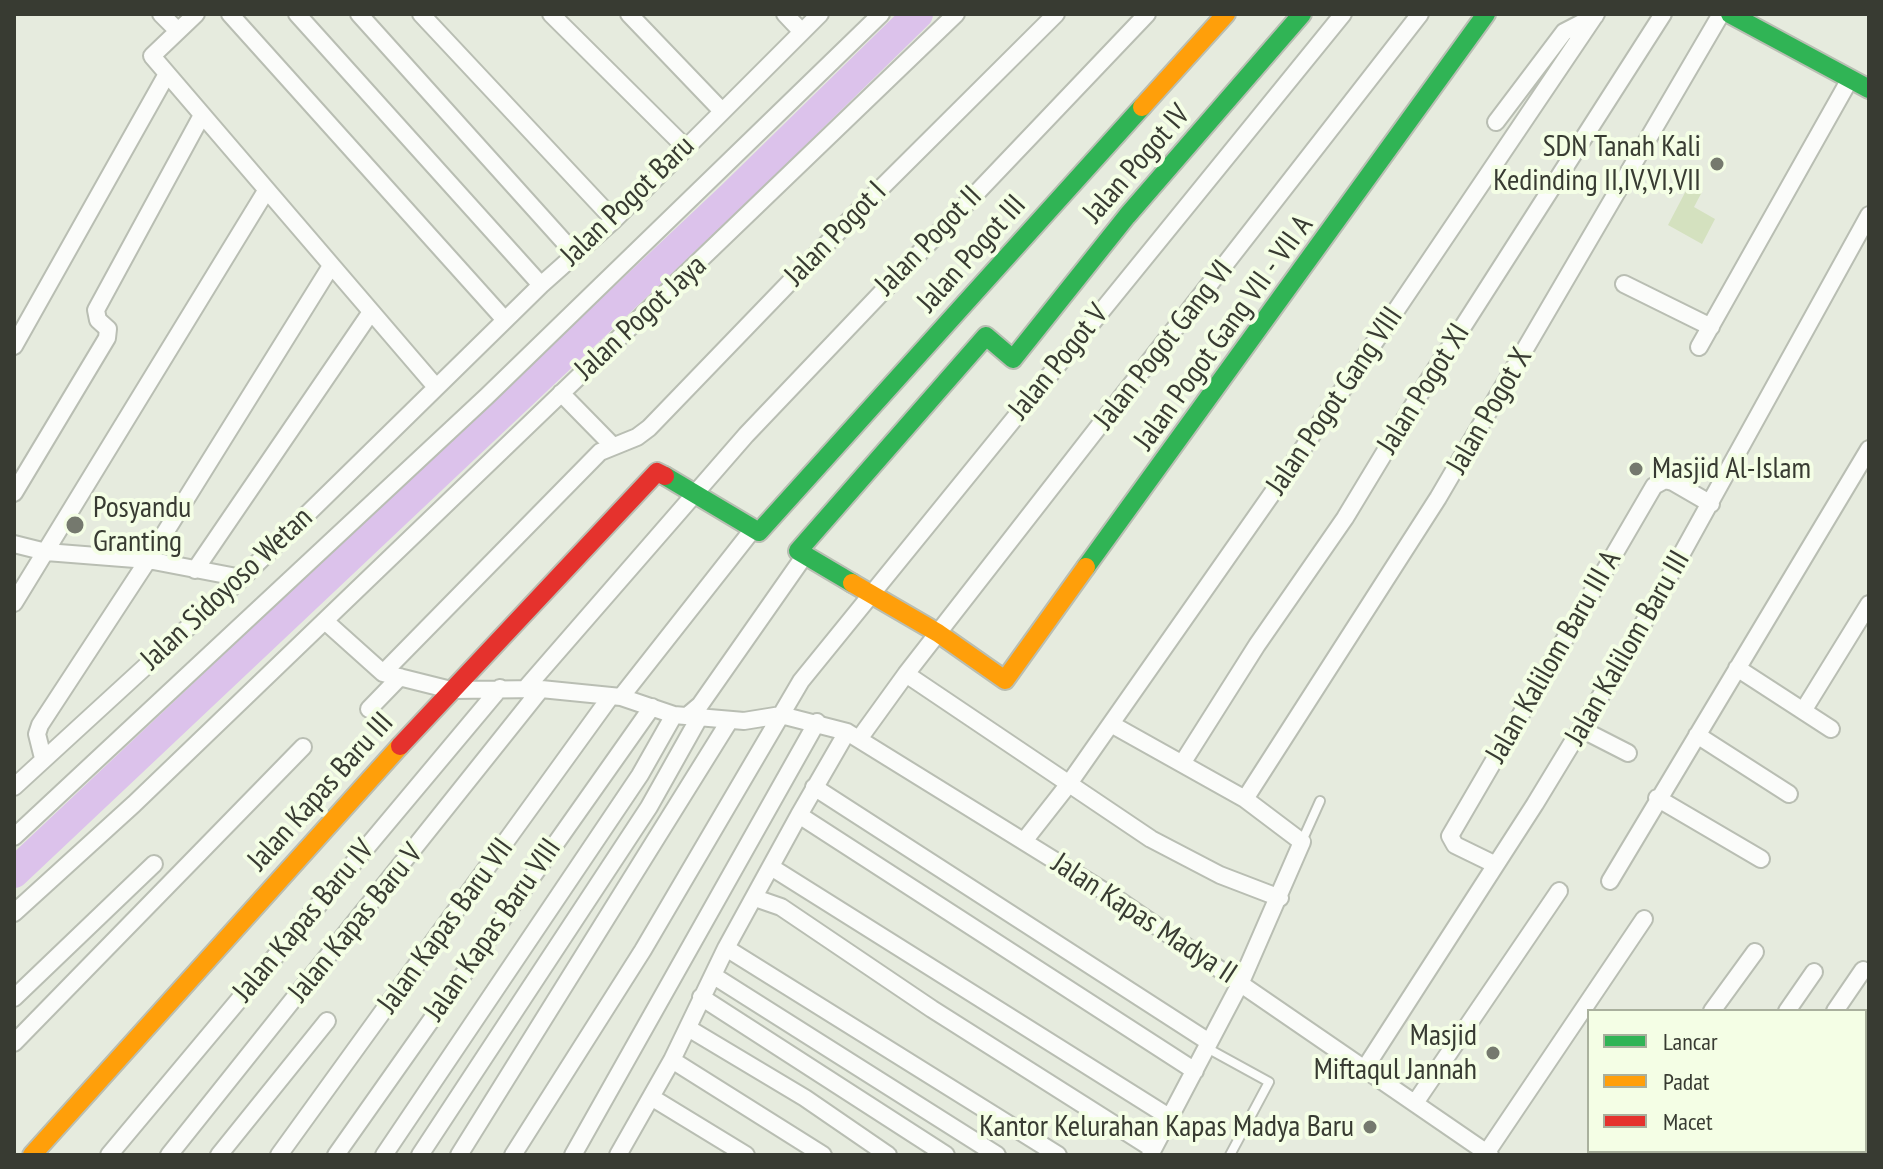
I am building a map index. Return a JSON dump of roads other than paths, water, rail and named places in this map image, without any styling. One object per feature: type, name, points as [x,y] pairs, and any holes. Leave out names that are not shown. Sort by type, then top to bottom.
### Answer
[{"type":"street","points":[[161,14],[178,31]]},
{"type":"street","points":[[196,14],[152,55],[201,117],[436,387]]},
{"type":"street","points":[[230,14],[505,320]]},
{"type":"street","points":[[297,14],[541,285]]},
{"type":"street","points":[[359,14],[575,254]]},
{"type":"street","points":[[421,14],[614,220]]},
{"type":"street","points":[[551,14],[684,146]]},
{"type":"street","points":[[629,14],[721,110]]},
{"type":"street","points":[[785,14],[802,32]]},
{"type":"street","name":"Jalan Pogot Baru","points":[[436,387],[541,285],[614,220],[684,146],[820,14]]},
{"type":"street","points":[[14,837],[487,396],[881,14]]},
{"type":"street","name":"Jalan Pogot Jaya","points":[[14,913],[325,621],[956,14]]},
{"type":"street","name":"Jalan Pogot I","points":[[369,709],[391,675],[589,463],[611,444],[628,441],[649,428],[868,201],[1056,14]]},
{"type":"street","name":"Jalan Pogot II","points":[[697,492],[746,435],[1147,14]]},
{"type":"street","name":"Jalan Pogot III","points":[[757,530],[1226,14]]},
{"type":"street","name":"Jalan Pogot IV","points":[[805,555],[798,551],[986,336],[1013,359],[1127,216],[1302,14]]},
{"type":"street","name":"Jalan Pogot V","points":[[513,1155],[643,950],[801,681],[1343,14]]},
{"type":"street","name":"Jalan Pogot Gang VI","points":[[618,1155],[672,1060],[726,948],[814,787],[906,674],[1420,14]]},
{"type":"street","name":"Jalan Pogot Gang VII - VII A","points":[[938,633],[1003,680],[1148,486],[1486,14]]},
{"type":"street","name":"Jalan Pogot XI","points":[[1183,762],[1257,645],[1345,518],[1431,375],[1663,14]]},
{"type":"street","name":"Jalan Pogot X","points":[[1245,799],[1438,498],[1721,14]]},
{"type":"street","points":[[1699,347],[1863,84],[1730,14]]},
{"type":"street","points":[[1496,122],[1564,32],[1596,15]]},
{"type":"street","name":"Jalan Pogot Gang VIII","points":[[1024,841],[1068,785],[1292,465],[1596,15]]},
{"type":"street","points":[[14,346],[167,74]]},
{"type":"street","points":[[14,493],[107,338],[108,329],[98,320],[96,310],[201,117]]},
{"type":"street","points":[[14,603],[266,191]]},
{"type":"street","name":"Jalan Kalilom Baru III","points":[[1365,1068],[1581,729],[1711,504],[1869,215]]},
{"type":"street","points":[[43,758],[37,734],[40,725],[148,560],[331,266]]},
{"type":"street","points":[[1624,284],[1711,327]]},
{"type":"street","points":[[195,570],[371,312]]},
{"type":"street","name":"Jalan Sidoyoso Wetan","points":[[14,787],[242,578],[436,387]]},
{"type":"street","points":[[561,393],[611,444]]},
{"type":"street","points":[[1610,881],[1869,449]]},
{"type":"street","name":"Jalan Kapas Baru III","points":[[32,1155],[451,690],[657,472],[697,492]]},
{"type":"street","name":"Jalan Kalilom Baru III A","points":[[1494,864],[1455,845],[1450,836],[1654,486],[1665,480],[1673,482],[1711,504]]},
{"type":"street","points":[[697,492],[757,530]]},
{"type":"street","name":"Jalan Kapas Baru V","points":[[169,1155],[533,689],[697,492]]},
{"type":"street","name":"Jalan Kapas Baru VII","points":[[279,1155],[616,696],[757,530]]},
{"type":"street","points":[[14,544],[46,552],[148,560],[242,578]]},
{"type":"street","points":[[384,1155],[640,775],[687,716],[700,705],[805,555],[938,633]]},
{"type":"street","points":[[1803,711],[1869,604]]},
{"type":"street","points":[[325,621],[391,675]]},
{"type":"street","points":[[1737,668],[1831,729]]},
{"type":"street","points":[[906,674],[1151,839],[1220,875],[1280,898]]},
{"type":"street","name":"Jalan Kapas Madya II","points":[[391,675],[451,690],[533,689],[616,696],[687,716],[730,720],[781,715],[813,728],[853,736],[1024,841],[1241,982],[1487,1154]]},
{"type":"street","name":"Jalan Kapas Baru IV","points":[[109,1155],[500,688]]},
{"type":"street","name":"Jalan Kapas Baru VIII","points":[[336,1155],[652,707]]},
{"type":"street","points":[[420,1155],[649,807],[687,716]]},
{"type":"street","points":[[459,1155],[730,720]]},
{"type":"street","points":[[755,898],[781,907],[1152,1152],[1241,982],[1302,842],[1245,799],[1111,724]]},
{"type":"street","points":[[573,1155],[813,728]]},
{"type":"street","points":[[1581,729],[1628,753]]},
{"type":"street","points":[[1697,735],[1789,794]]},
{"type":"street","points":[[14,1043],[303,747]]},
{"type":"street","points":[[814,787],[1207,1045]]},
{"type":"street","points":[[1657,798],[1761,859]]},
{"type":"street","points":[[799,815],[1195,1071]]},
{"type":"street","points":[[14,998],[154,864]]},
{"type":"street","points":[[771,867],[1169,1117]]},
{"type":"street","points":[[1415,1103],[1559,891]]},
{"type":"street","points":[[1487,1154],[1644,919]]},
{"type":"street","points":[[726,948],[1058,1155]]},
{"type":"street","points":[[1713,1009],[1755,952]]},
{"type":"street","points":[[1836,1009],[1863,970]]},
{"type":"street","points":[[1788,1009],[1814,972]]},
{"type":"street","points":[[714,976],[997,1155]]},
{"type":"street","points":[[701,997],[946,1155]]},
{"type":"street","points":[[219,1155],[327,1021]]},
{"type":"street","points":[[688,1028],[805,1098],[888,1155]]},
{"type":"street","points":[[672,1060],[823,1155]]},
{"type":"street","points":[[651,1097],[746,1155]]},
{"type":"lane","points":[[1302,842],[1320,801]]},
{"type":"lane","points":[[1207,1045],[1269,1082],[1230,1155]]},
{"type":"waterway","points":[[14,873],[733,195],[918,14]]},
{"type":"place","name":"SDN Tanah Kali Kedinding II,IV,VI,VII","points":[[1717,164]]},
{"type":"place","name":"Masjid Al-Islam","points":[[1636,469]]},
{"type":"place","name":"Posyandu Granting","points":[[75,525]]},
{"type":"place","name":"Masjid Miftaqul Jannah","points":[[1493,1053]]},
{"type":"place","name":"Kantor Kelurahan Kapas Madya Baru","points":[[1370,1127]]}]
